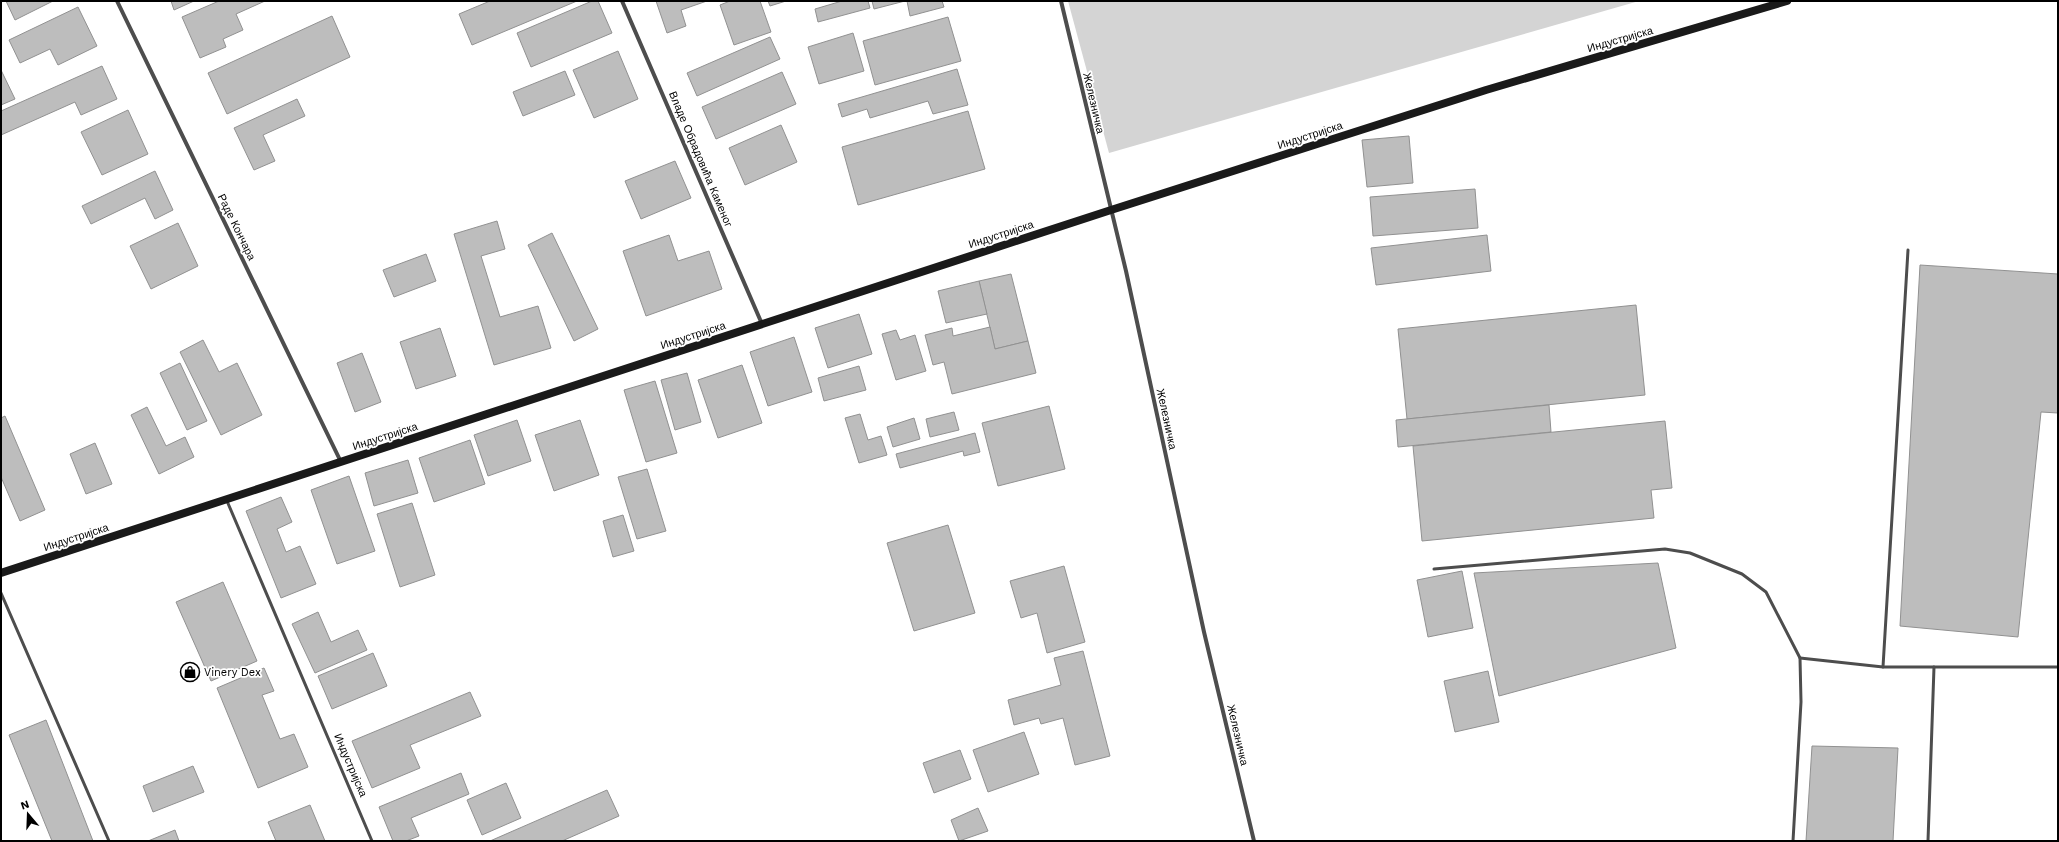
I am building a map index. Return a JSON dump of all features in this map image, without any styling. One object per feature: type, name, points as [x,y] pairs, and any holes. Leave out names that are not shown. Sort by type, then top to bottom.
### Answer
[{"type":"main road","name":"Индустријска","points":[[1,572],[1111,210],[1486,90],[1787,1]]},
{"type":"street","name":"Раде Кончара","points":[[117,1],[341,462]]},
{"type":"street","name":"Владе Обрадовића Каменог","points":[[622,1],[762,324]]},
{"type":"street","name":"Железничка","points":[[1061,1],[1111,210],[1204,632],[1254,841]]},
{"type":"lane","points":[[1883,667],[1908,250]]},
{"type":"lane","name":"Индустријска","points":[[226,499],[372,841]]},
{"type":"lane","points":[[1434,569],[1665,549],[1690,553],[1742,574],[1766,592],[1800,658],[1801,702],[1792,841]]},
{"type":"lane","points":[[1,593],[109,841]]},
{"type":"lane","points":[[1800,658],[1883,667],[2058,667]]},
{"type":"lane","points":[[1928,841],[1934,667]]},
{"type":"shaded area","points":[[1068,1],[1639,1],[1109,153]]},
{"type":"building","points":[[6,1],[53,1],[15,20]]},
{"type":"building","points":[[171,1],[194,1],[174,10]]},
{"type":"building","points":[[219,1],[265,1],[236,14],[243,30],[223,39],[226,47],[200,58],[182,17]]},
{"type":"building","points":[[490,1],[577,1],[472,45],[459,14]]},
{"type":"building","points":[[592,1],[598,1],[612,33],[531,67],[517,33]]},
{"type":"building","points":[[656,1],[707,1],[681,10],[686,26],[667,33]]},
{"type":"building","points":[[730,1],[760,1],[771,32],[734,45],[720,5]]},
{"type":"building","points":[[768,1],[786,1],[770,6]]},
{"type":"building","points":[[842,1],[868,1],[870,8],[818,22],[815,9]]},
{"type":"building","points":[[872,1],[905,1],[874,9]]},
{"type":"building","points":[[907,1],[942,1],[944,7],[910,16]]},
{"type":"building","points":[[78,7],[97,46],[58,65],[50,49],[20,63],[9,40]]},
{"type":"building","points":[[332,16],[350,57],[227,114],[208,73]]},
{"type":"building","points":[[948,17],[961,61],[875,85],[863,41]]},
{"type":"building","points":[[853,33],[864,71],[819,84],[808,47]]},
{"type":"building","points":[[770,37],[780,59],[697,96],[687,73]]},
{"type":"building","points":[[618,51],[638,99],[594,118],[573,70]]},
{"type":"building","points":[[102,66],[117,99],[81,115],[75,102],[1,135],[1,111]]},
{"type":"building","points":[[957,69],[968,105],[933,114],[928,101],[870,118],[867,109],[842,117],[838,104]]},
{"type":"building","points":[[1,70],[15,99],[1,105]]},
{"type":"building","points":[[565,71],[575,95],[523,116],[513,92]]},
{"type":"building","points":[[782,72],[796,104],[716,139],[702,107]]},
{"type":"building","points":[[297,99],[305,116],[263,135],[275,161],[254,170],[234,128]]},
{"type":"building","points":[[128,110],[148,154],[102,175],[81,132]]},
{"type":"building","points":[[968,111],[985,169],[858,205],[842,147]]},
{"type":"building","points":[[781,125],[797,162],[745,185],[729,148]]},
{"type":"building","points":[[1409,136],[1413,183],[1367,187],[1362,140]]},
{"type":"building","points":[[675,161],[691,198],[641,219],[625,181]]},
{"type":"building","points":[[155,171],[173,210],[155,219],[145,198],[91,224],[82,206]]},
{"type":"building","points":[[1475,189],[1478,228],[1373,236],[1370,197]]},
{"type":"building","points":[[497,221],[505,249],[481,256],[500,317],[538,306],[551,348],[494,365],[454,234]]},
{"type":"building","points":[[178,223],[198,266],[151,289],[130,246]]},
{"type":"building","points":[[552,233],[598,329],[574,341],[528,245]]},
{"type":"building","points":[[669,235],[678,261],[709,251],[722,289],[646,316],[623,251]]},
{"type":"building","points":[[1487,235],[1491,271],[1376,285],[1371,248]]},
{"type":"building","points":[[426,254],[436,281],[394,297],[383,270]]},
{"type":"building","points":[[1920,265],[2058,274],[2058,413],[2041,412],[2018,637],[1900,626]]},
{"type":"building","points":[[1011,274],[1028,341],[995,349],[979,281]]},
{"type":"building","points":[[979,281],[987,314],[946,323],[938,291]]},
{"type":"building","points":[[1636,305],[1645,395],[1407,419],[1398,329]]},
{"type":"building","points":[[859,314],[872,354],[828,368],[815,328]]},
{"type":"building","points":[[990,327],[995,349],[1028,341],[1036,373],[952,394],[944,362],[933,365],[925,335],[952,328],[953,336]]},
{"type":"building","points":[[440,328],[456,376],[416,389],[400,342]]},
{"type":"building","points":[[896,330],[900,340],[915,335],[926,371],[896,380],[882,334]]},
{"type":"building","points":[[794,337],[812,392],[768,406],[750,352]]},
{"type":"building","points":[[203,340],[219,372],[237,363],[262,415],[221,435],[180,352]]},
{"type":"building","points":[[362,353],[381,402],[355,412],[337,363]]},
{"type":"building","points":[[180,363],[207,421],[187,430],[160,373]]},
{"type":"building","points":[[742,365],[762,423],[718,438],[698,380]]},
{"type":"building","points":[[859,366],[866,390],[824,401],[818,378]]},
{"type":"building","points":[[687,373],[701,422],[675,430],[661,380]]},
{"type":"building","points":[[655,381],[677,453],[646,462],[624,390]]},
{"type":"building","points":[[1549,405],[1551,432],[1398,447],[1396,420]]},
{"type":"building","points":[[1049,406],[1065,469],[998,486],[982,423]]},
{"type":"building","points":[[147,407],[166,446],[185,437],[194,457],[159,474],[131,415]]},
{"type":"building","points":[[954,412],[959,430],[930,437],[926,419]]},
{"type":"building","points":[[860,414],[868,440],[881,436],[887,455],[859,463],[845,418]]},
{"type":"building","points":[[5,416],[45,510],[20,521],[1,477],[1,418]]},
{"type":"building","points":[[914,418],[920,439],[893,447],[887,427]]},
{"type":"building","points":[[517,420],[531,461],[488,476],[474,435]]},
{"type":"building","points":[[580,420],[599,475],[554,491],[535,435]]},
{"type":"building","points":[[1665,421],[1672,488],[1651,490],[1654,518],[1422,541],[1413,446]]},
{"type":"building","points":[[975,433],[980,452],[964,456],[963,451],[900,468],[896,454]]},
{"type":"building","points":[[470,440],[485,484],[434,502],[419,458]]},
{"type":"building","points":[[95,443],[112,484],[86,494],[70,454]]},
{"type":"building","points":[[408,460],[418,493],[374,506],[365,473]]},
{"type":"building","points":[[647,469],[666,531],[637,539],[618,477]]},
{"type":"building","points":[[349,476],[375,551],[337,564],[311,490]]},
{"type":"building","points":[[281,497],[292,522],[277,529],[286,552],[300,546],[316,584],[281,598],[246,511]]},
{"type":"building","points":[[412,503],[435,575],[400,587],[377,514]]},
{"type":"building","points":[[623,515],[634,551],[613,557],[603,521]]},
{"type":"building","points":[[948,525],[975,613],[914,631],[887,543]]},
{"type":"building","points":[[1658,563],[1676,648],[1499,696],[1474,573]]},
{"type":"building","points":[[1064,566],[1085,642],[1047,653],[1037,613],[1021,618],[1010,581]]},
{"type":"building","points":[[1462,571],[1473,628],[1428,637],[1417,580]]},
{"type":"building","points":[[223,582],[257,661],[211,681],[176,602]]},
{"type":"building","points":[[318,612],[331,642],[358,630],[367,650],[315,673],[292,624]]},
{"type":"building","points":[[1083,651],[1110,756],[1075,765],[1063,718],[1041,724],[1039,718],[1014,725],[1008,700],[1061,685],[1054,658]]},
{"type":"building","points":[[373,653],[387,686],[332,709],[318,676]]},
{"type":"building","points":[[264,668],[274,691],[262,695],[280,739],[294,734],[308,767],[258,788],[217,688]]},
{"type":"building","points":[[1488,671],[1499,722],[1455,732],[1444,681]]},
{"type":"building","points":[[470,692],[481,716],[410,745],[420,768],[372,788],[352,741]]},
{"type":"building","points":[[46,720],[93,841],[52,841],[9,735]]},
{"type":"building","points":[[1024,732],[1039,774],[988,792],[973,750]]},
{"type":"building","points":[[1812,746],[1898,748],[1893,841],[1806,841]]},
{"type":"building","points":[[960,750],[971,779],[934,793],[923,763]]},
{"type":"building","points":[[193,766],[204,792],[153,812],[143,786]]},
{"type":"building","points":[[461,773],[469,794],[411,818],[419,836],[406,841],[393,841],[379,807]]},
{"type":"building","points":[[506,783],[521,818],[482,835],[467,800]]},
{"type":"building","points":[[607,790],[619,816],[562,841],[490,841]]},
{"type":"building","points":[[310,805],[325,841],[276,841],[268,822]]},
{"type":"building","points":[[978,808],[988,831],[959,841],[951,820]]},
{"type":"building","points":[[175,830],[179,841],[148,841]]},
{"type":"place","name":"Vinery Dex","points":[[190,672]]}]
